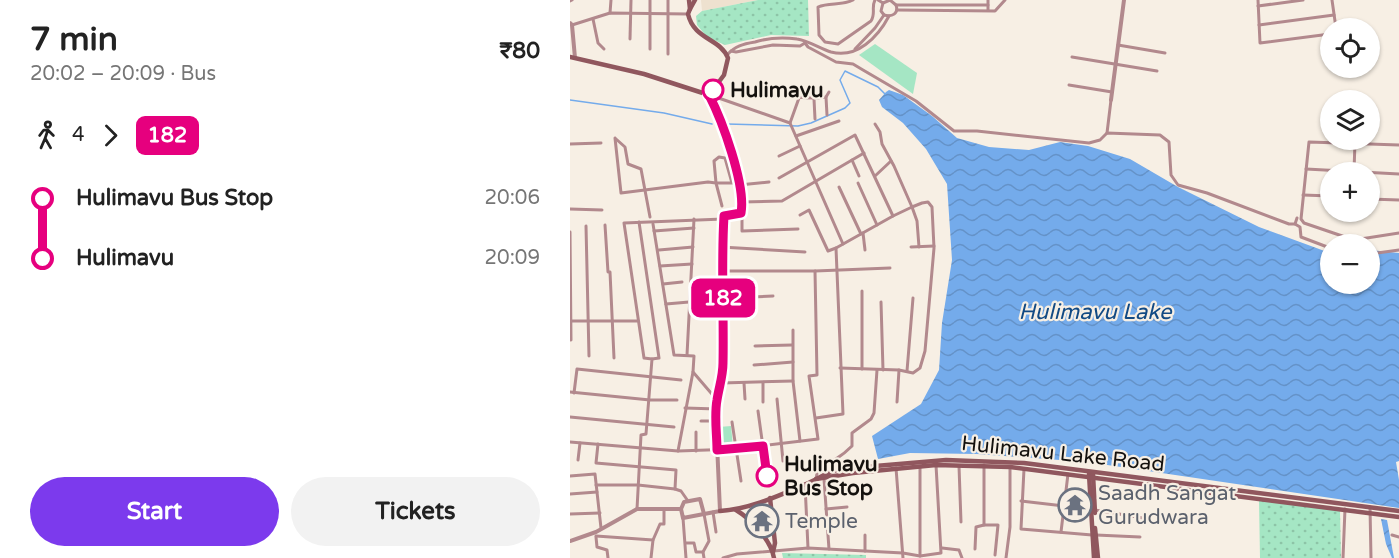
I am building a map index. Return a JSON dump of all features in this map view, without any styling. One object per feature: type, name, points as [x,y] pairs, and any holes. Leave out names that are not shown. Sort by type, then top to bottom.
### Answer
[{"type":"main road","points":[[572,57],[644,74],[709,95],[723,75],[729,53],[694,29],[689,11],[689,0]]},
{"type":"main road","points":[[689,11],[695,0]]},
{"type":"main road","name":"Hulimavu Lake Road","points":[[816,479],[946,460],[1092,473],[1389,512],[1399,517]]},
{"type":"main road","name":"Hulimavu Lake Road","points":[[720,511],[735,510],[770,498],[816,479],[824,473],[840,469],[984,463],[1068,473],[1092,473],[1345,509],[1370,510]]},
{"type":"main road","points":[[1092,473],[1094,535]]},
{"type":"main road","points":[[1092,473],[1096,558]]},
{"type":"main road","points":[[770,498],[775,543],[774,555]]},
{"type":"main road","points":[[735,510],[752,523],[774,555]]},
{"type":"main road","points":[[1389,512],[1399,511]]},
{"type":"street","points":[[610,13],[611,0]]},
{"type":"street","points":[[630,39],[631,0]]},
{"type":"street","points":[[650,0],[650,49]]},
{"type":"street","points":[[668,0],[668,54]]},
{"type":"street","points":[[853,0],[848,3],[819,7],[819,35],[825,42],[838,44],[871,21],[874,16],[875,1]]},
{"type":"street","points":[[882,6],[887,0],[893,1],[896,5],[897,10],[894,15],[884,15]]},
{"type":"street","points":[[988,0],[988,10]]},
{"type":"street","points":[[897,10],[995,10],[1005,0]]},
{"type":"street","points":[[729,53],[734,47],[774,38],[799,39],[808,47],[836,62],[854,64],[916,101],[954,131],[977,131],[1089,143],[1100,140],[1107,133],[1124,0]]},
{"type":"street","points":[[1258,0],[1260,43],[1320,35]]},
{"type":"street","points":[[1258,6],[1303,0]]},
{"type":"street","points":[[1332,0],[1335,18]]},
{"type":"street","points":[[855,50],[884,15],[882,6],[875,1]]},
{"type":"street","points":[[896,5],[924,2],[988,5]]},
{"type":"street","points":[[924,2],[924,10]]},
{"type":"street","points":[[572,57],[571,24],[610,13],[689,11]]},
{"type":"street","points":[[1259,25],[1335,15]]},
{"type":"street","points":[[729,53],[773,45],[800,46],[805,43],[843,54],[863,48],[880,31],[889,16]]},
{"type":"street","points":[[593,19],[597,43],[604,49]]},
{"type":"street","points":[[1118,45],[1165,53]]},
{"type":"street","points":[[1072,57],[1157,71]]},
{"type":"street","points":[[1069,85],[1112,92]]},
{"type":"street","points":[[827,115],[826,98],[829,92]]},
{"type":"street","points":[[784,94],[799,98],[826,98]]},
{"type":"street","points":[[709,95],[791,124]]},
{"type":"street","points":[[709,95],[723,124],[739,184],[742,202],[742,231],[798,229]]},
{"type":"street","points":[[799,98],[791,124],[843,244]]},
{"type":"street","points":[[814,99],[815,119]]},
{"type":"street","points":[[796,136],[839,121]]},
{"type":"street","points":[[875,124],[912,207],[917,221],[919,247]]},
{"type":"street","points":[[1107,133],[1160,135],[1169,142],[1171,175],[1178,185],[1207,193],[1289,224],[1295,224],[1300,227],[1301,237],[1320,244]]},
{"type":"street","points":[[779,178],[855,135],[893,216]]},
{"type":"street","points":[[650,217],[644,190],[642,169],[628,164],[625,147],[615,138],[621,193],[644,190],[708,182],[739,184],[769,182]]},
{"type":"street","points":[[1320,142],[1309,142],[1301,219],[1304,223],[1354,240],[1399,233]]},
{"type":"street","points":[[570,144],[601,143]]},
{"type":"street","points":[[1380,144],[1399,145]]},
{"type":"street","points":[[779,156],[800,146]]},
{"type":"street","points":[[742,202],[782,201],[864,153]]},
{"type":"street","points":[[722,206],[716,183],[714,161],[725,158],[732,183]]},
{"type":"street","points":[[852,160],[859,176]]},
{"type":"street","points":[[875,176],[891,161]]},
{"type":"street","points":[[1306,169],[1320,170]]},
{"type":"street","points":[[1380,173],[1399,174]]},
{"type":"street","points":[[858,183],[877,225]]},
{"type":"street","points":[[839,187],[862,234],[865,250]]},
{"type":"street","points":[[1303,195],[1320,196]]},
{"type":"street","points":[[1380,199],[1399,200]]},
{"type":"street","points":[[800,215],[809,210],[828,251],[836,249],[912,207],[922,203],[931,203],[934,246],[922,361],[918,370],[913,373],[899,370],[840,368]]},
{"type":"street","points":[[570,209],[602,210]]},
{"type":"street","points":[[683,518],[720,511],[716,421],[717,400],[722,383],[724,309],[721,247],[724,216],[741,213]]},
{"type":"street","points":[[1295,224],[1297,218]]},
{"type":"street","points":[[639,222],[659,358],[644,358],[624,223],[639,222],[694,219],[724,219]]},
{"type":"street","points":[[687,355],[694,219]]},
{"type":"street","points":[[653,224],[674,355],[694,356],[678,451]]},
{"type":"street","points":[[605,225],[608,272],[610,272],[614,358]]},
{"type":"street","points":[[586,226],[589,356]]},
{"type":"street","points":[[654,231],[694,228]]},
{"type":"street","points":[[570,232],[572,340]]},
{"type":"street","points":[[911,247],[934,246]]},
{"type":"street","points":[[658,250],[693,247]]},
{"type":"street","points":[[721,247],[805,252]]},
{"type":"street","points":[[816,418],[843,414],[836,249]]},
{"type":"street","points":[[1380,253],[1399,250]]},
{"type":"street","points":[[660,266],[692,264]]},
{"type":"street","points":[[722,271],[836,271],[890,268]]},
{"type":"street","points":[[570,442],[696,451],[736,449],[818,439],[809,376],[817,375],[815,271]]},
{"type":"street","points":[[663,284],[682,282]]},
{"type":"street","points":[[862,291],[862,369]]},
{"type":"street","points":[[724,309],[749,309],[752,297],[773,296]]},
{"type":"street","points":[[907,372],[914,298]]},
{"type":"street","points":[[666,304],[689,302]]},
{"type":"street","points":[[881,302],[883,370]]},
{"type":"street","points":[[571,321],[637,321]]},
{"type":"street","points":[[793,330],[793,381],[800,441]]},
{"type":"street","points":[[755,346],[793,345]]},
{"type":"street","points":[[637,509],[640,435],[646,434],[652,358]]},
{"type":"street","points":[[754,365],[793,362]]},
{"type":"street","points":[[677,400],[650,400],[572,392],[577,369],[681,380]]},
{"type":"street","points":[[816,479],[818,468],[843,455],[852,446],[852,433],[871,419],[874,413],[877,369]]},
{"type":"street","points":[[897,402],[899,370]]},
{"type":"street","points":[[693,372],[717,400]]},
{"type":"street","points":[[722,383],[793,381]]},
{"type":"street","points":[[744,383],[745,399]]},
{"type":"street","points":[[763,383],[763,402]]},
{"type":"street","points":[[777,399],[783,461]]},
{"type":"street","points":[[685,408],[717,409]]},
{"type":"street","points":[[758,411],[767,476]]},
{"type":"street","points":[[570,417],[674,427]]},
{"type":"street","points":[[701,421],[716,421]]},
{"type":"street","points":[[732,422],[741,481]]},
{"type":"street","points":[[696,432],[696,451]]},
{"type":"street","points":[[578,460],[580,443]]},
{"type":"street","points":[[598,444],[596,463],[676,470],[675,489]]},
{"type":"street","points":[[984,463],[984,525]]},
{"type":"street","points":[[723,558],[737,554],[774,555],[808,548],[884,552],[903,556],[941,553],[936,465]]},
{"type":"street","points":[[959,465],[961,522]]},
{"type":"street","points":[[895,466],[903,556]]},
{"type":"street","points":[[920,466],[920,556]]},
{"type":"street","points":[[1006,558],[1010,527],[1010,466]]},
{"type":"street","points":[[1024,468],[1021,529],[1140,537]]},
{"type":"street","points":[[1060,532],[1068,473]]},
{"type":"street","points":[[570,476],[595,474],[601,528]]},
{"type":"street","points":[[824,478],[829,549]]},
{"type":"street","points":[[805,484],[808,548]]},
{"type":"street","points":[[596,485],[638,485],[675,489],[681,491],[689,501]]},
{"type":"street","points":[[570,494],[597,492]]},
{"type":"street","points":[[686,558],[681,509],[684,502],[700,499],[710,541],[703,552],[704,558]]},
{"type":"street","points":[[1022,501],[1064,506]]},
{"type":"street","points":[[826,509],[847,507]]},
{"type":"street","points":[[608,558],[607,550],[597,547],[596,534],[601,528],[637,509],[681,509]]},
{"type":"street","points":[[651,558],[653,540],[660,525],[664,524],[664,509]]},
{"type":"street","points":[[1343,558],[1345,509]]},
{"type":"street","points":[[1094,510],[1143,518]]},
{"type":"street","points":[[1370,510],[1371,558]]},
{"type":"street","points":[[713,512],[716,532]]},
{"type":"street","points":[[570,514],[600,513]]},
{"type":"street","points":[[975,549],[976,526],[998,525],[995,555]]},
{"type":"street","points":[[570,541],[596,534],[653,540]]},
{"type":"street","points":[[865,535],[865,551]]},
{"type":"street","points":[[1392,535],[1399,537]]},
{"type":"street","points":[[686,543],[694,543],[696,552],[703,552]]},
{"type":"street","points":[[942,548],[959,550],[962,558]]},
{"type":"street","points":[[883,558],[884,552]]},
{"type":"shaded area","points":[[701,0],[758,0],[702,11]]},
{"type":"green space","points":[[758,0],[808,0],[809,36],[771,35],[725,45],[707,37],[697,25],[696,16],[702,11]]},
{"type":"green space","points":[[875,44],[917,73],[913,94],[859,55]]},
{"type":"green space","points":[[731,426],[733,447],[721,448],[719,427]]},
{"type":"green space","points":[[1259,500],[1340,511],[1341,558],[1260,558]]},
{"type":"green space","points":[[782,553],[866,555],[866,558],[783,558]]},
{"type":"water","name":"Hulimavu Lake","points":[[889,90],[903,95],[957,138],[989,147],[1029,150],[1060,142],[1088,146],[1130,159],[1178,187],[1259,227],[1320,249],[1320,294],[1380,294],[1380,251],[1399,253],[1399,461],[1396,462],[1399,480],[1399,508],[1087,462],[977,454],[910,453],[878,459],[872,436],[921,404],[939,370],[942,323],[952,260],[947,184],[926,149],[903,123],[882,107],[879,100]]},
{"type":"water","points":[[725,292],[748,292],[748,307],[725,308]]},
{"type":"water","points":[[1381,519],[1387,520],[1394,558],[1386,544]]},
{"type":"waterway","points":[[727,124],[798,126],[811,123],[845,108],[850,103],[840,80],[845,71],[878,87],[885,94]]},
{"type":"waterway","points":[[570,100],[664,113],[712,124]]},
{"type":"bus line","name":"182","points":[[713,90],[709,95],[724,128],[740,188],[742,206],[741,213],[724,216],[721,247],[723,367],[722,383],[717,400],[717,450],[763,446],[767,476]]},
{"type":"place","name":"Hulimavu","points":[[713,90]]},
{"type":"place","name":"Hulimavu Bus Stop","points":[[767,476]]},
{"type":"place","name":"Saadh Sangat Gurudwara","points":[[1075,505]]},
{"type":"place","name":"Temple","points":[[762,521]]}]
